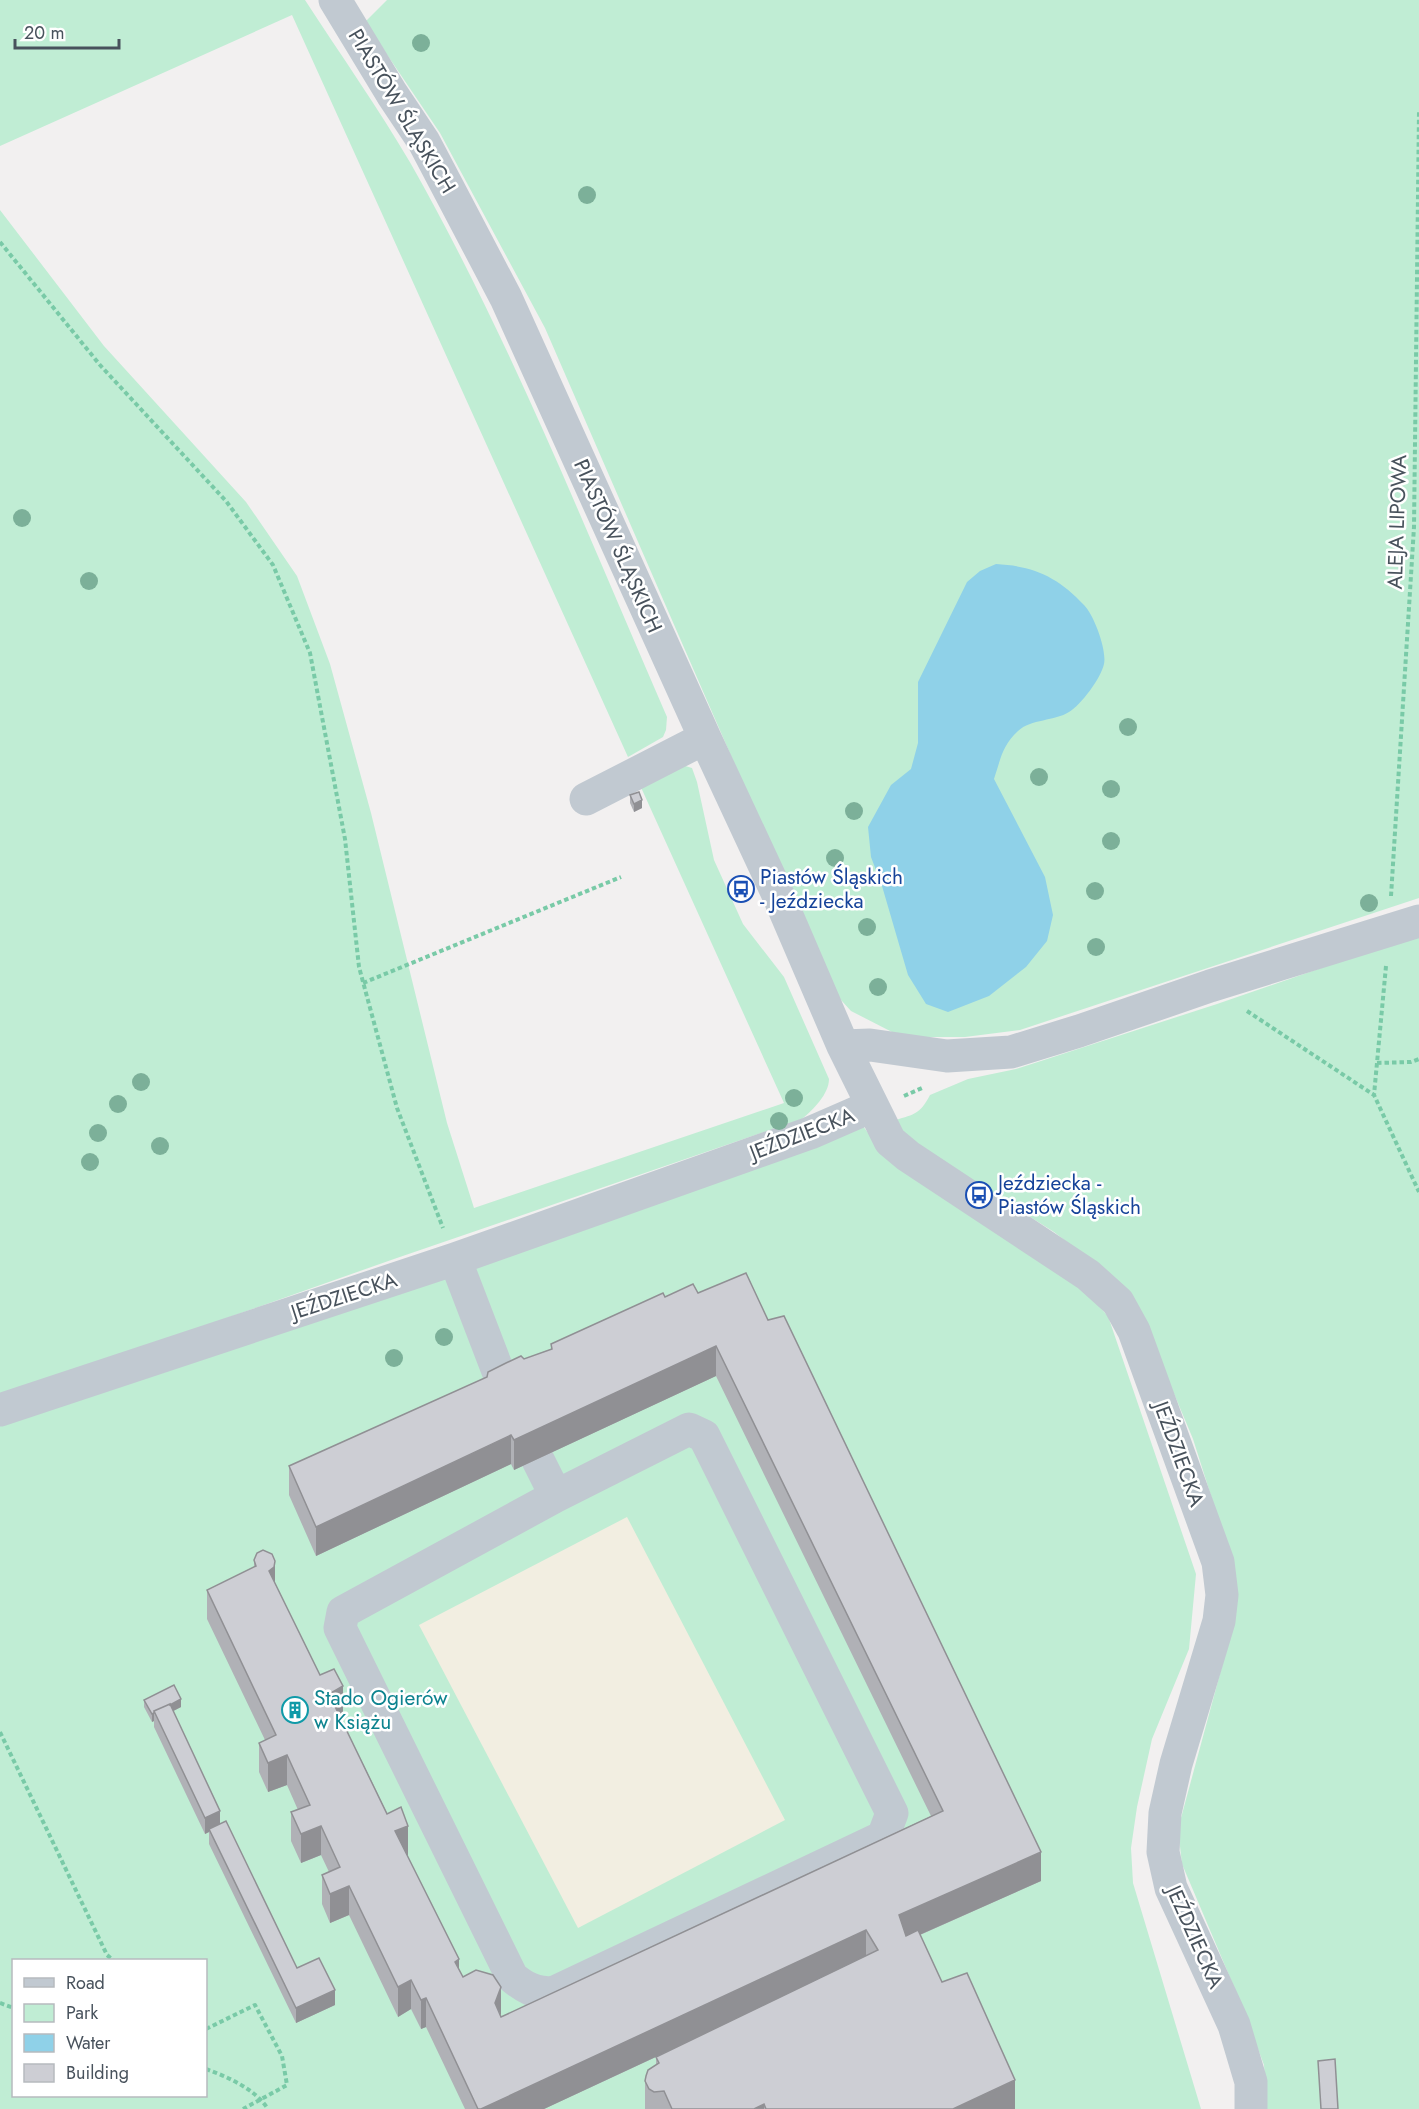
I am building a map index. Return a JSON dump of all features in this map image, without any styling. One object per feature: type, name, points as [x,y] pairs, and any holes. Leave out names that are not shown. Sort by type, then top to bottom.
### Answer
[{"type":"street","name":"PIASTÓW ŚLĄSKICH","points":[[335,0],[424,142],[496,277],[872,1106]]},
{"type":"street","points":[[586,799],[705,738]]},
{"type":"street","points":[[843,1046],[870,1045],[947,1056],[1011,1052],[1210,986],[1404,926]]},
{"type":"street","name":"JEŹDZIECKA","points":[[0,1410],[454,1259],[810,1133],[872,1106],[890,1141],[908,1156],[1088,1275],[1118,1302],[1134,1331],[1218,1562],[1221,1595],[1219,1622],[1176,1764],[1165,1813],[1163,1852],[1172,1888],[1234,2025],[1251,2082],[1251,2109]]},
{"type":"street","points":[[454,1259],[506,1392]]},
{"type":"street","points":[[689,1429],[704,1436],[892,1813],[883,1837],[553,1993],[538,1993],[525,1988],[512,1977],[340,1628],[344,1612],[556,1496],[689,1429]]},
{"type":"street","points":[[537,1458],[556,1496]]},
{"type":"path","name":"ALEJA LIPOWA","points":[[1374,1095],[1377,1063],[1404,926],[1414,527],[1419,112]]},
{"type":"path","points":[[0,242],[100,365],[226,501],[273,565],[310,653],[345,839],[359,967],[363,983],[398,1108],[454,1259]]},
{"type":"path","points":[[363,983],[621,877]]},
{"type":"path","points":[[1210,986],[1374,1095],[1419,1192]]},
{"type":"path","points":[[1377,1063],[1411,1062],[1419,1059]]},
{"type":"path","points":[[0,1732],[107,1955],[112,1959]]},
{"type":"path","points":[[207,2029],[255,2006],[282,2056],[287,2085],[243,2109]]},
{"type":"path","points":[[207,2069],[222,2074],[261,2098],[268,2109]]},
{"type":"green space","points":[[0,0],[305,0],[411,164],[482,299],[546,437],[667,717],[663,737],[628,757],[292,15],[0,146]]},
{"type":"green space","points":[[387,0],[1419,0],[1419,898],[1020,1030],[965,1037],[916,1037],[892,1032],[851,1011],[829,981],[545,328],[440,133],[365,22]]},
{"type":"green space","points":[[0,210],[104,346],[246,502],[297,576],[330,664],[371,813],[447,1123],[474,1208],[784,1103],[639,783],[682,765],[692,768],[714,860],[743,924],[784,977],[829,1079],[823,1096],[802,1119],[394,1259],[0,1398]]},
{"type":"green space","points":[[1419,934],[1419,2109],[1267,2109],[1264,2065],[1240,2001],[1182,1864],[1178,1829],[1231,1633],[1233,1565],[1193,1439],[1141,1315],[1117,1281],[1054,1232],[922,1149],[892,1121],[915,1113],[923,1107],[930,1095],[968,1079],[1016,1069],[1044,1060],[1217,1004]]},
{"type":"green space","points":[[860,1122],[877,1145],[1073,1278],[1108,1316],[1196,1574],[1189,1649],[1152,1739],[1137,1807],[1131,1848],[1133,1883],[1201,2109],[0,2109],[0,1426]]},
{"type":"sand","points":[[627,1517],[785,1820],[578,1928],[419,1625]]},
{"type":"water","points":[[996,564],[1034,570],[1055,580],[1074,595],[1088,610],[1096,624],[1104,650],[1104,664],[1095,683],[1074,709],[1063,715],[1029,724],[1018,731],[1008,742],[994,779],[1045,877],[1053,915],[1047,941],[1026,967],[989,996],[948,1012],[926,1004],[908,975],[882,886],[871,857],[868,827],[891,785],[911,769],[918,743],[918,682],[967,582],[980,571]]},
{"type":"building","points":[[639,792],[642,800],[634,804],[630,795]]},
{"type":"building","points":[[746,1273],[768,1320],[784,1316],[1041,1852],[899,1915],[906,1936],[918,1930],[942,1982],[967,1973],[1015,2080],[953,2109],[766,2109],[764,2104],[754,2109],[672,2109],[664,2091],[654,2092],[649,2089],[645,2081],[646,2076],[648,2070],[659,2063],[656,2057],[878,1950],[866,1930],[478,2109],[426,1998],[421,2000],[411,1980],[398,1987],[349,1886],[330,1894],[322,1875],[340,1867],[321,1826],[301,1834],[291,1812],[310,1805],[287,1755],[268,1763],[259,1743],[276,1735],[207,1590],[256,1566],[254,1560],[257,1553],[263,1550],[272,1554],[275,1561],[274,1567],[269,1571],[320,1675],[334,1669],[343,1686],[329,1694],[387,1814],[401,1807],[408,1826],[395,1831],[459,1959],[455,1962],[463,1977],[476,1970],[493,1975],[501,1987],[495,2003],[501,2017],[943,1811],[716,1346],[514,1440],[511,1435],[316,1527],[289,1466],[487,1377],[488,1372],[521,1356],[524,1359],[552,1349],[551,1344],[663,1293],[665,1297],[693,1284],[698,1293]]},
{"type":"building","points":[[174,1685],[181,1699],[152,1714],[144,1700]]},
{"type":"building","points":[[170,1704],[220,1811],[205,1818],[154,1711]]},
{"type":"building","points":[[226,1821],[297,1968],[319,1958],[335,1990],[296,2008],[209,1829]]},
{"type":"building","points":[[1335,2059],[1338,2109],[1321,2109],[1318,2061]]},
{"type":"place","name":"Piastów Śląskich - Jeździecka","points":[[741,889]]},
{"type":"place","name":"Jeździecka - Piastów Śląskich","points":[[979,1195]]},
{"type":"place","name":"Stado Ogierów w Książu","points":[[295,1710]]}]
